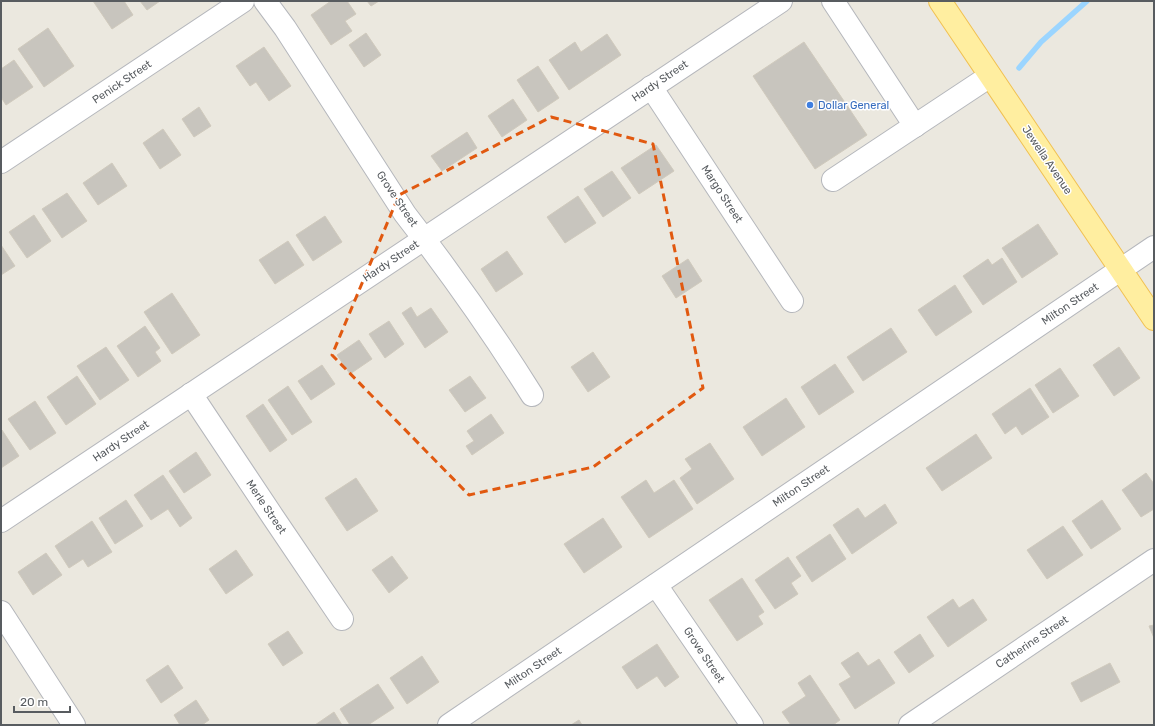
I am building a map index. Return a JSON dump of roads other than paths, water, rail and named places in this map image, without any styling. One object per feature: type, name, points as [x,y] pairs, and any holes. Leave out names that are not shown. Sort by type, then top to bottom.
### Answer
[{"type":"main road","name":"Jewella Avenue","points":[[940,1],[1154,319]]},
{"type":"street","name":"Penick Street","points":[[1,162],[243,1]]},
{"type":"street","name":"Grove Street","points":[[265,1],[285,28],[405,214],[424,238],[507,354],[532,395]]},
{"type":"street","name":"Hardy Street","points":[[1,521],[781,1]]},
{"type":"street","points":[[833,1],[914,126]]},
{"type":"street","points":[[834,180],[990,76]]},
{"type":"street","name":"Margo Street","points":[[652,87],[792,300]]},
{"type":"street","name":"Milton Street","points":[[449,725],[1154,247]]},
{"type":"street","name":"Merle Street","points":[[191,394],[342,619]]},
{"type":"street","name":"Catherine Street","points":[[910,725],[1154,560]]},
{"type":"street","name":"Grove Street","points":[[656,585],[752,725]]},
{"type":"street","points":[[1,612],[74,725]]},
{"type":"waterway","points":[[1019,68],[1041,42],[1087,1]]},
{"type":"place","name":"Dollar General","points":[[810,105]]}]
